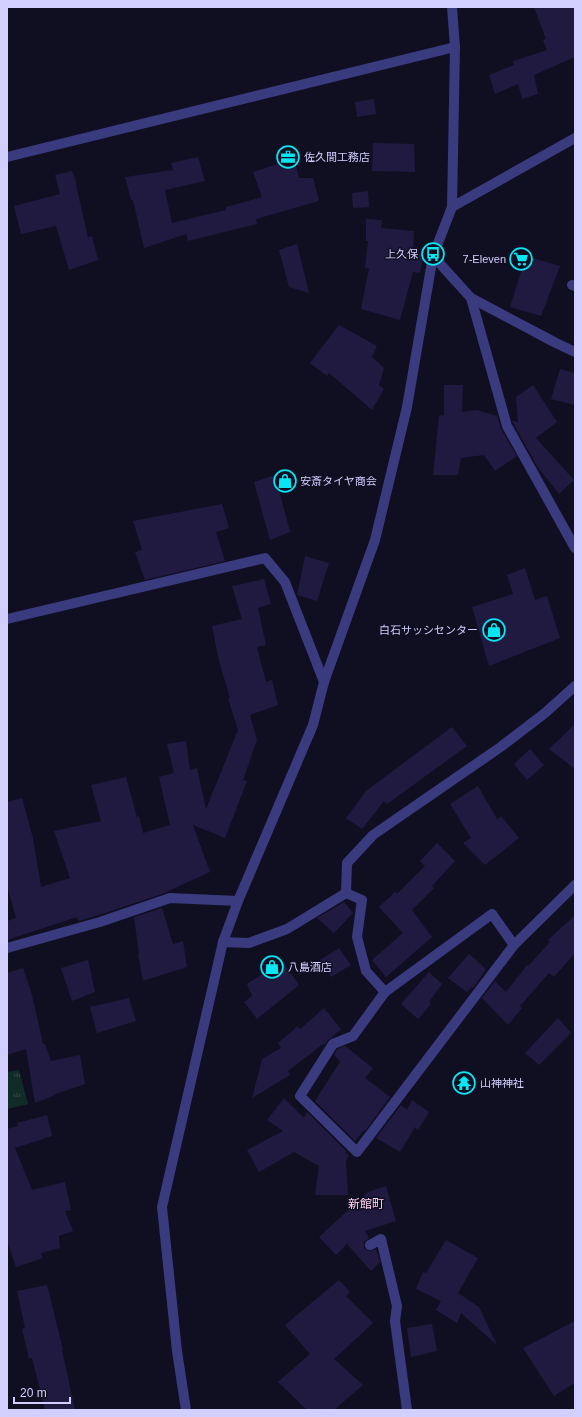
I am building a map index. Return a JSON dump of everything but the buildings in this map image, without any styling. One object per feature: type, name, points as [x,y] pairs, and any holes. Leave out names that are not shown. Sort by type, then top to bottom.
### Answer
[{"type":"street","points":[[186,1410],[177,1351],[162,1207],[223,942],[238,901],[313,725],[324,682],[376,540],[407,407],[433,256],[452,207],[455,47],[452,7]]},
{"type":"street","points":[[7,157],[455,47]]},
{"type":"street","points":[[452,207],[575,138]]},
{"type":"street","points":[[433,256],[471,298],[575,352]]},
{"type":"street","points":[[471,298],[507,426],[575,548]]},
{"type":"street","points":[[7,619],[265,558],[285,582],[324,682]]},
{"type":"street","points":[[346,893],[347,863],[373,835],[502,746],[545,713],[575,686]]},
{"type":"street","points":[[514,946],[492,914],[385,992],[353,1036],[333,1044],[300,1096],[357,1152],[514,946],[575,885]]},
{"type":"street","points":[[223,942],[249,943],[287,929],[346,893]]},
{"type":"street","points":[[346,893],[362,900],[357,937],[366,971],[385,992]]},
{"type":"street","points":[[7,948],[100,922],[170,898],[238,901]]},
{"type":"street","points":[[370,1245],[381,1239],[397,1306],[395,1321],[407,1410]]},
{"type":"green space","points":[[19,1070],[28,1104],[7,1109],[7,1072]]},
{"type":"place","name":"佐久間工務店","points":[[288,157]]},
{"type":"place","name":"上久保","points":[[433,254]]},
{"type":"place","name":"7-Eleven","points":[[521,259]]},
{"type":"place","name":"安斎タイヤ商会","points":[[285,481]]},
{"type":"place","name":"白石サッシセンター","points":[[494,630]]},
{"type":"place","name":"八島酒店","points":[[272,967]]},
{"type":"place","name":"山神神社","points":[[464,1083]]},
{"type":"district","name":"新館町","points":[[366,1204]]}]
